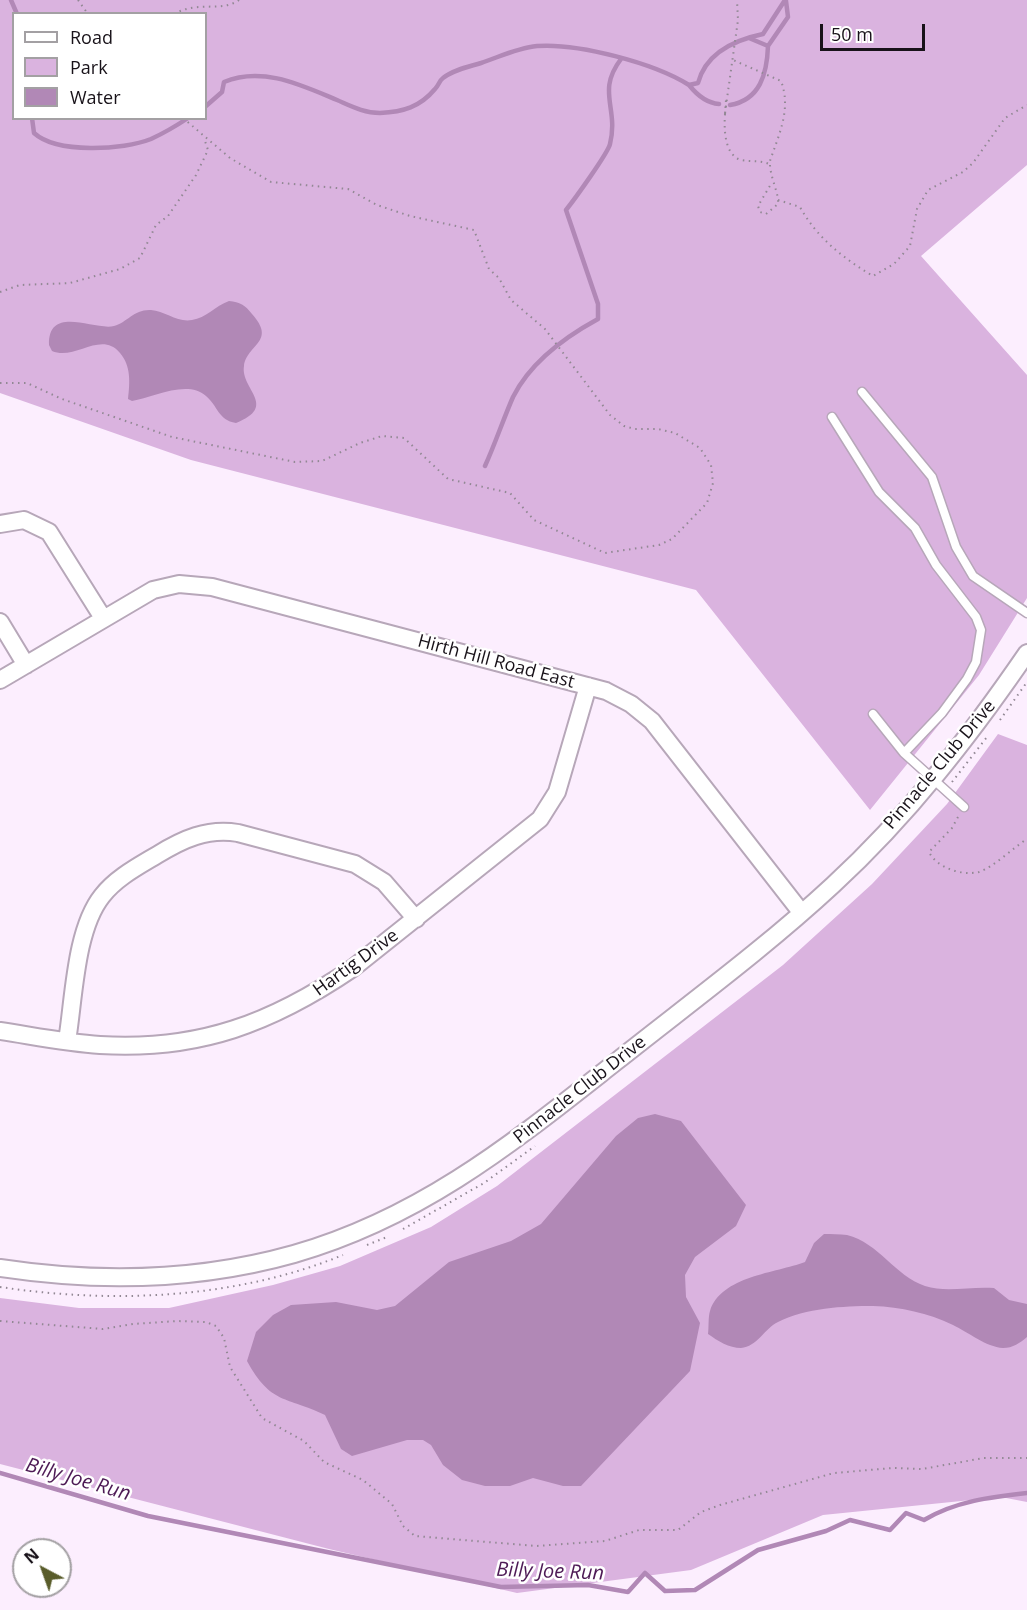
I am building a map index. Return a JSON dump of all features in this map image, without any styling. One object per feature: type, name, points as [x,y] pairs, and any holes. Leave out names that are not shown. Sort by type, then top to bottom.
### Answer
[{"type":"street","points":[[0,524],[24,520],[49,532],[103,618]]},
{"type":"street","name":"Hirth Hill Road East","points":[[0,680],[138,597],[166,586],[212,587],[588,686],[619,696],[652,722],[801,912]]},
{"type":"street","points":[[0,622],[32,661]]},
{"type":"street","name":"Pinnacle Club Drive","points":[[0,1268],[131,1279],[244,1266],[296,1253],[352,1234],[448,1187],[498,1154],[747,959],[834,884],[938,786],[1027,653]]},
{"type":"street","name":"Hartig Drive","points":[[0,1031],[67,1041],[130,1046],[165,1044],[196,1040],[241,1028],[291,1007],[321,990],[416,919],[540,819],[557,792],[588,686]]},
{"type":"street","points":[[67,1041],[83,939],[94,906],[123,876],[193,836],[226,831],[238,833],[355,864],[384,882],[416,919]]},
{"type":"lane","points":[[862,392],[932,477],[956,547],[974,576],[1027,613]]},
{"type":"lane","points":[[832,417],[879,492],[915,528],[936,565],[976,617],[981,630],[976,662],[967,679],[942,713],[903,753]]},
{"type":"lane","points":[[873,714],[903,753],[964,807]]},
{"type":"path","points":[[177,12],[188,4],[203,1],[220,4],[236,3],[239,0]]},
{"type":"path","points":[[737,0],[738,21],[724,131],[727,144],[739,159],[770,164]]},
{"type":"path","points":[[733,60],[781,81],[785,92],[786,108],[782,129],[770,164],[771,184],[778,204],[766,214],[760,212],[758,206],[771,184]]},
{"type":"path","points":[[727,102],[731,71],[727,102]]},
{"type":"path","points":[[778,200],[800,207],[808,223],[828,244],[873,276],[894,264],[910,246],[917,209],[928,190],[963,172],[973,163],[1005,118],[1027,105]]},
{"type":"path","points":[[0,383],[27,383],[62,399],[172,437],[296,462],[322,461],[382,436],[404,438],[448,479],[510,494],[534,520],[605,553],[659,545],[672,539],[707,503],[714,483],[711,465],[700,448],[675,433],[624,426],[610,415],[552,338],[511,300],[499,278],[489,269],[474,230],[410,216],[377,205],[348,189],[271,182],[230,158],[185,120]]},
{"type":"path","points":[[0,292],[20,285],[70,283],[120,269],[140,258],[156,225],[168,216],[196,175],[208,150],[204,138]]},
{"type":"path","points":[[997,724],[1027,682]]},
{"type":"path","points":[[938,786],[990,733]]},
{"type":"path","points":[[964,807],[952,828],[929,852],[932,858],[948,870],[979,872],[1027,839]]},
{"type":"path","points":[[403,1229],[484,1183],[538,1143]]},
{"type":"path","points":[[361,1248],[392,1234]]},
{"type":"path","points":[[0,1287],[78,1296],[179,1294],[268,1278],[351,1252]]},
{"type":"path","points":[[0,1321],[103,1329],[177,1321],[206,1322],[216,1326],[224,1338],[230,1367],[262,1418],[304,1442],[324,1462],[363,1480],[392,1504],[403,1526],[415,1536],[536,1546],[605,1541],[639,1530],[678,1530],[701,1512],[720,1505],[834,1473],[893,1468],[922,1469],[984,1458],[1027,1458]]},
{"type":"green space","points":[[0,0],[1027,0],[1027,165],[921,256],[1027,375],[1027,598],[979,675],[870,810],[696,590],[191,460],[0,393]]},
{"type":"green space","points":[[998,734],[1027,745],[1027,1502],[1001,1497],[823,1515],[691,1570],[517,1593],[329,1549],[0,1464],[0,1298],[79,1308],[169,1308],[273,1285],[340,1266],[431,1227],[497,1186],[783,965],[872,884],[947,804]]},
{"type":"water","points":[[229,301],[247,308],[259,323],[262,331],[261,337],[246,359],[244,366],[244,374],[255,397],[255,410],[249,417],[236,423],[225,419],[206,396],[189,389],[169,391],[132,401],[128,399],[128,369],[124,358],[113,347],[105,344],[96,345],[61,353],[52,351],[49,345],[51,333],[56,325],[64,322],[114,326],[145,310],[161,312],[182,320],[192,320],[202,317]]},
{"type":"water","points":[[655,1114],[681,1121],[746,1205],[736,1226],[695,1257],[685,1275],[686,1297],[700,1323],[690,1371],[581,1486],[563,1486],[533,1478],[510,1486],[485,1486],[462,1480],[443,1465],[431,1445],[423,1440],[407,1440],[352,1456],[341,1449],[325,1415],[272,1392],[264,1385],[247,1361],[256,1332],[273,1315],[291,1305],[336,1302],[377,1310],[395,1306],[449,1262],[511,1241],[541,1224],[616,1136],[638,1118]]},
{"type":"water","points":[[824,1234],[847,1235],[858,1239],[878,1252],[905,1275],[925,1286],[942,1289],[994,1288],[1009,1300],[1027,1304],[1027,1337],[1013,1346],[997,1347],[934,1317],[904,1309],[873,1306],[837,1307],[789,1317],[769,1328],[747,1347],[737,1348],[728,1345],[708,1334],[710,1311],[716,1299],[725,1290],[751,1278],[805,1262],[814,1243]]},
{"type":"waterway","points":[[11,0],[16,12]]},
{"type":"waterway","points":[[207,105],[222,92],[224,82],[253,76],[295,83],[368,112],[396,111],[423,100],[442,79],[451,73],[515,51],[537,46],[573,48],[615,56],[656,69],[689,85],[698,83],[707,64],[714,56],[732,44],[763,34],[785,0]]},
{"type":"waterway","points":[[749,38],[768,46],[788,17],[786,1]]},
{"type":"waterway","points":[[730,105],[748,98],[755,92],[766,66],[768,46]]},
{"type":"waterway","points":[[485,466],[513,397],[529,373],[561,343],[598,319],[598,304],[566,210],[610,144],[612,131],[610,81],[621,59]]},
{"type":"waterway","points":[[689,85],[702,98],[719,104]]},
{"type":"waterway","points":[[32,120],[34,133],[44,140],[74,147],[91,148],[139,143],[161,134],[185,120]]},
{"type":"waterway","name":"Billy Joe Run","points":[[0,1473],[148,1516],[501,1587],[588,1585],[628,1592],[645,1573],[665,1591],[695,1590],[758,1550],[826,1531],[850,1520],[890,1530],[906,1513],[924,1520],[961,1504],[1027,1493]]}]
